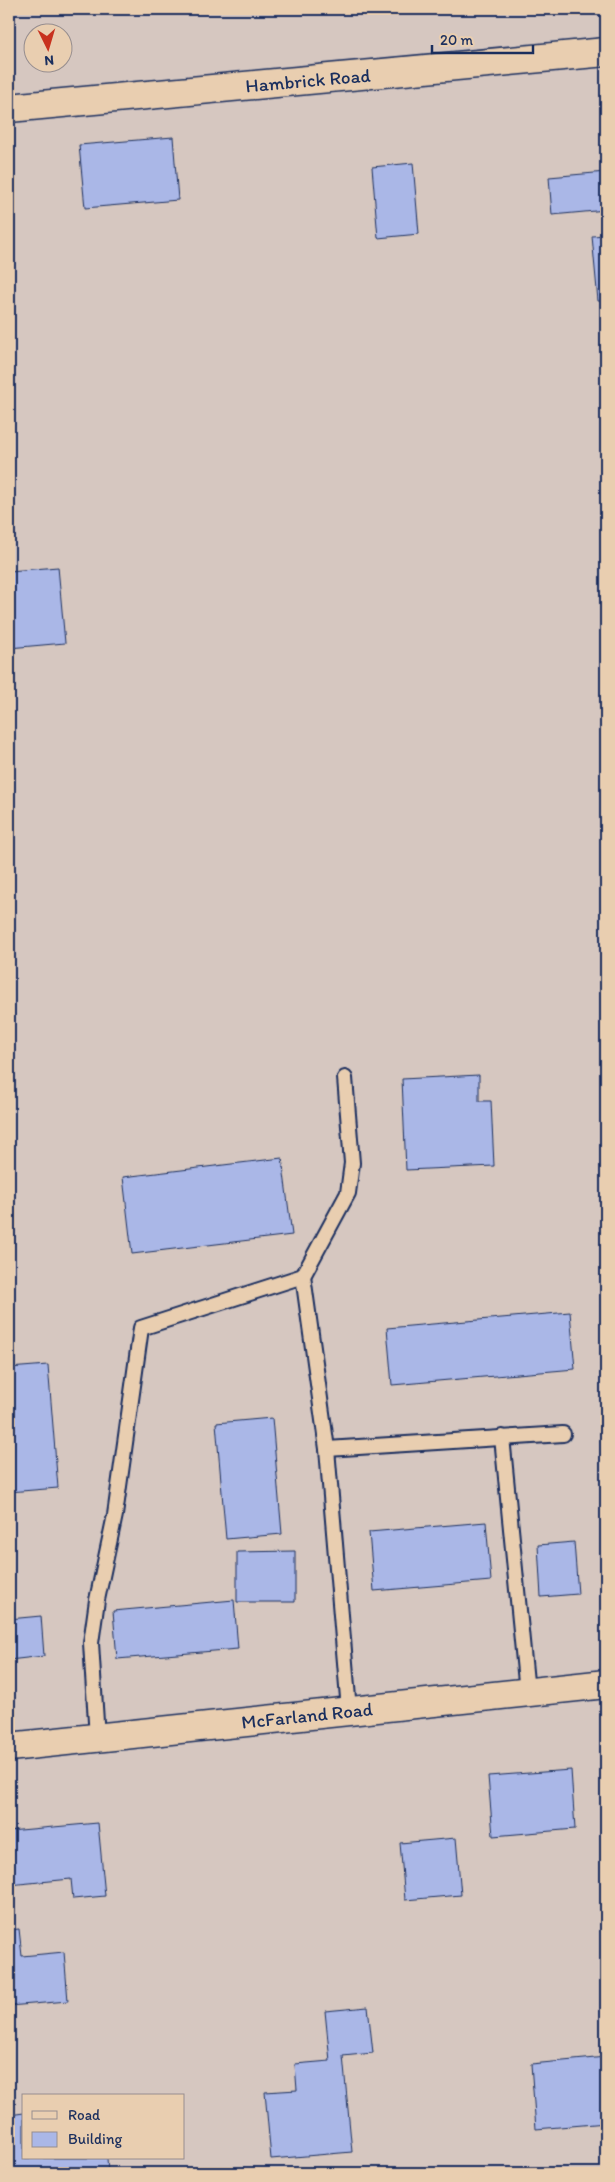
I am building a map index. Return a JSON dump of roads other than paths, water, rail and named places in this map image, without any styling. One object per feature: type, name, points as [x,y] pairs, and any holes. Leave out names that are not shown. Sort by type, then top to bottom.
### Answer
[{"type":"street","name":"Hambrick Road","points":[[9,108],[606,52]]},
{"type":"street","name":"McFarland Road","points":[[9,1747],[606,1684]]},
{"type":"lane","points":[[346,1078],[352,1163],[348,1193],[304,1276],[326,1450],[349,1710]]},
{"type":"lane","points":[[97,1738],[92,1643],[97,1600],[115,1515],[141,1328],[304,1276]]},
{"type":"lane","points":[[326,1450],[563,1434]]},
{"type":"lane","points":[[502,1438],[527,1692]]}]
